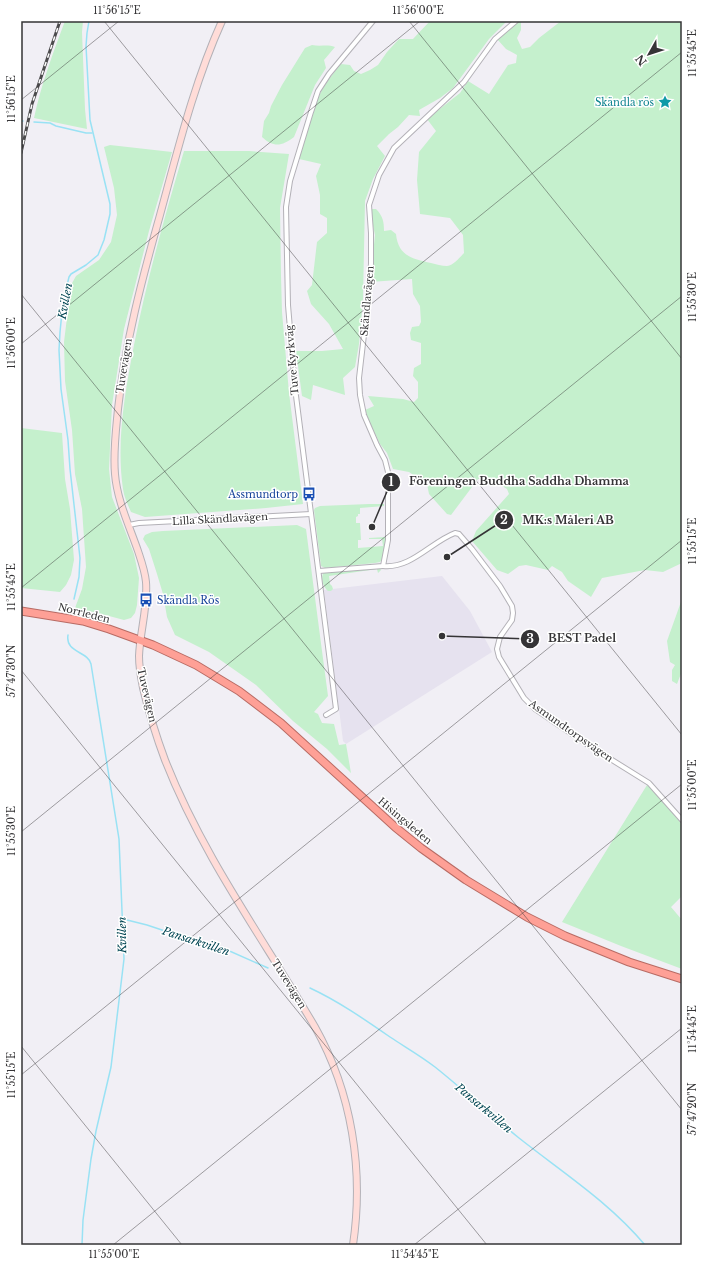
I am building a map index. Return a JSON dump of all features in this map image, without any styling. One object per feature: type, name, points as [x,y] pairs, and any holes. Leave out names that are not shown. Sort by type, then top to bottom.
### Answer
[{"type":"highway","name":"Norrleden","points":[[21,611],[83,621],[140,640]]},
{"type":"highway","name":"Hisingsleden","points":[[140,640],[196,665],[251,699],[297,737],[395,827],[421,848],[466,880],[516,910],[565,936],[629,962],[682,979]]},
{"type":"main road","name":"Tuvevägen","points":[[222,21],[203,68],[188,112],[146,264],[127,345],[120,392],[114,465],[118,492],[142,561],[146,578],[146,600],[140,640],[139,666],[146,703],[162,751],[182,800],[202,840],[219,871],[315,1027],[338,1077],[350,1119],[355,1155],[356,1202],[353,1245]]},
{"type":"street","name":"Tuve Kyrkväg","points":[[326,715],[336,710],[299,422],[290,336],[286,218],[287,195],[318,91],[329,74],[373,21]]},
{"type":"street","name":"Skändlavägen","points":[[383,566],[388,540],[388,472],[385,460],[364,414],[360,394],[359,378],[371,255],[369,205],[379,175],[394,148],[464,82],[494,39],[516,21]]},
{"type":"street","name":"Lilla Skändlavägen","points":[[129,525],[311,514]]},
{"type":"street","name":"Asmundtorpsvägen","points":[[383,566],[395,566],[405,562],[446,537],[455,533],[459,534],[484,565],[506,595],[512,606],[512,620],[500,637],[497,649],[500,657],[524,698],[535,709],[649,783],[682,820]]},
{"type":"street","points":[[319,571],[383,566]]},
{"type":"shaded area","points":[[442,576],[470,611],[492,652],[346,744],[343,741],[324,590]]},
{"type":"green space","points":[[65,21],[83,21],[82,32],[87,129],[34,118],[44,81]]},
{"type":"green space","points":[[430,21],[507,21],[489,39],[453,88],[440,98],[419,110],[420,116],[409,115],[377,146],[385,156],[373,179],[365,201],[363,299],[359,344],[355,367],[343,378],[345,395],[313,385],[311,400],[302,396],[296,351],[343,349],[329,324],[311,304],[307,291],[312,285],[317,242],[327,233],[327,218],[320,214],[320,195],[316,176],[321,164],[299,159],[308,124],[314,106],[322,90],[341,64],[350,65],[354,71],[361,74],[370,70],[378,65],[399,39],[413,39]]},
{"type":"green space","points":[[518,21],[521,21],[521,30],[517,38],[522,49],[530,47],[561,21],[682,21],[682,563],[663,572],[645,570],[602,578],[591,597],[568,581],[562,572],[552,566],[548,570],[526,565],[519,566],[508,574],[497,570],[472,541],[476,531],[509,494],[507,489],[491,479],[478,479],[451,515],[447,514],[429,494],[427,484],[409,472],[393,469],[387,453],[380,444],[365,410],[374,406],[368,396],[403,399],[414,402],[418,398],[418,382],[413,376],[414,368],[421,364],[421,343],[411,340],[410,333],[412,327],[419,326],[421,322],[420,306],[413,294],[412,279],[370,282],[375,235],[371,209],[376,209],[382,217],[384,231],[391,230],[396,234],[397,241],[403,252],[413,258],[424,262],[447,266],[454,263],[464,253],[463,235],[450,218],[420,214],[417,180],[419,152],[436,131],[427,119],[460,93],[468,81],[489,94],[508,65],[516,63],[517,55],[506,49],[497,39]]},
{"type":"green space","points":[[312,45],[335,47],[324,60],[326,68],[315,85],[294,137],[282,144],[270,143],[262,137],[264,121],[282,85],[305,48]]},
{"type":"green space","points":[[110,145],[172,152],[149,231],[124,329],[112,405],[109,469],[112,497],[134,554],[139,578],[135,613],[131,618],[124,620],[75,608],[82,589],[86,567],[82,509],[75,474],[72,430],[65,381],[64,342],[71,285],[76,276],[99,260],[111,242],[117,215],[114,188],[104,147]]},
{"type":"green space","points":[[184,151],[249,151],[289,154],[280,208],[282,312],[289,393],[303,504],[145,517],[131,512],[125,498],[120,453],[122,417],[134,345],[163,223]]},
{"type":"green space","points":[[21,428],[62,433],[65,479],[70,509],[74,560],[71,575],[66,585],[60,592],[21,588]]},
{"type":"green space","points":[[384,504],[384,506],[360,508],[360,514],[356,517],[356,523],[360,523],[361,540],[358,540],[358,548],[383,546],[382,539],[369,538],[385,537],[383,558],[380,562],[325,568],[321,566],[314,510],[315,508],[320,506]]},
{"type":"green space","points":[[297,525],[306,529],[328,696],[314,712],[318,714],[322,723],[334,724],[339,745],[346,744],[351,773],[327,749],[293,721],[256,685],[209,652],[175,635],[167,617],[163,594],[149,549],[143,539],[145,535],[152,532],[163,531]]},
{"type":"green space","points":[[379,567],[381,570],[378,573],[377,569],[329,576],[330,584],[333,589],[331,591],[326,589],[323,582],[322,577],[324,572]]},
{"type":"green space","points":[[682,599],[682,671],[677,684],[672,681],[672,670],[675,665],[670,662],[667,641]]},
{"type":"green space","points":[[647,785],[682,824],[682,896],[671,907],[682,920],[682,969],[562,922]]},
{"type":"waterway","name":"Kvillen","points":[[74,599],[79,577],[80,558],[68,440],[61,389],[59,350],[60,332],[63,302],[69,277],[98,255],[104,240],[110,214],[110,204],[90,120],[86,46],[89,21]]},
{"type":"waterway","points":[[34,122],[50,123],[56,126],[92,133]]},
{"type":"waterway","name":"Kvillen","points":[[68,635],[68,641],[73,649],[86,657],[91,664],[119,839],[124,959],[111,1067],[91,1159],[83,1220],[82,1245]]},
{"type":"waterway","name":"Pansarkvillen","points":[[123,919],[225,949],[268,968]]},
{"type":"waterway","name":"Pansarkvillen","points":[[310,988],[351,1011],[435,1067],[519,1138],[601,1201],[631,1229],[645,1245]]},
{"type":"railway","points":[[21,153],[32,104],[60,21]]},
{"type":"place","name":"Skändla rös","points":[[665,102]]},
{"type":"place","name":"Assmundtorp","points":[[309,494]]},
{"type":"place","name":"Föreningen Buddha Saddha Dhamma","points":[[372,527]]},
{"type":"place","name":"MK:s Måleri AB","points":[[447,557]]},
{"type":"place","name":"Skändla Rös","points":[[146,600]]},
{"type":"place","name":"BEST Padel","points":[[442,636]]}]
